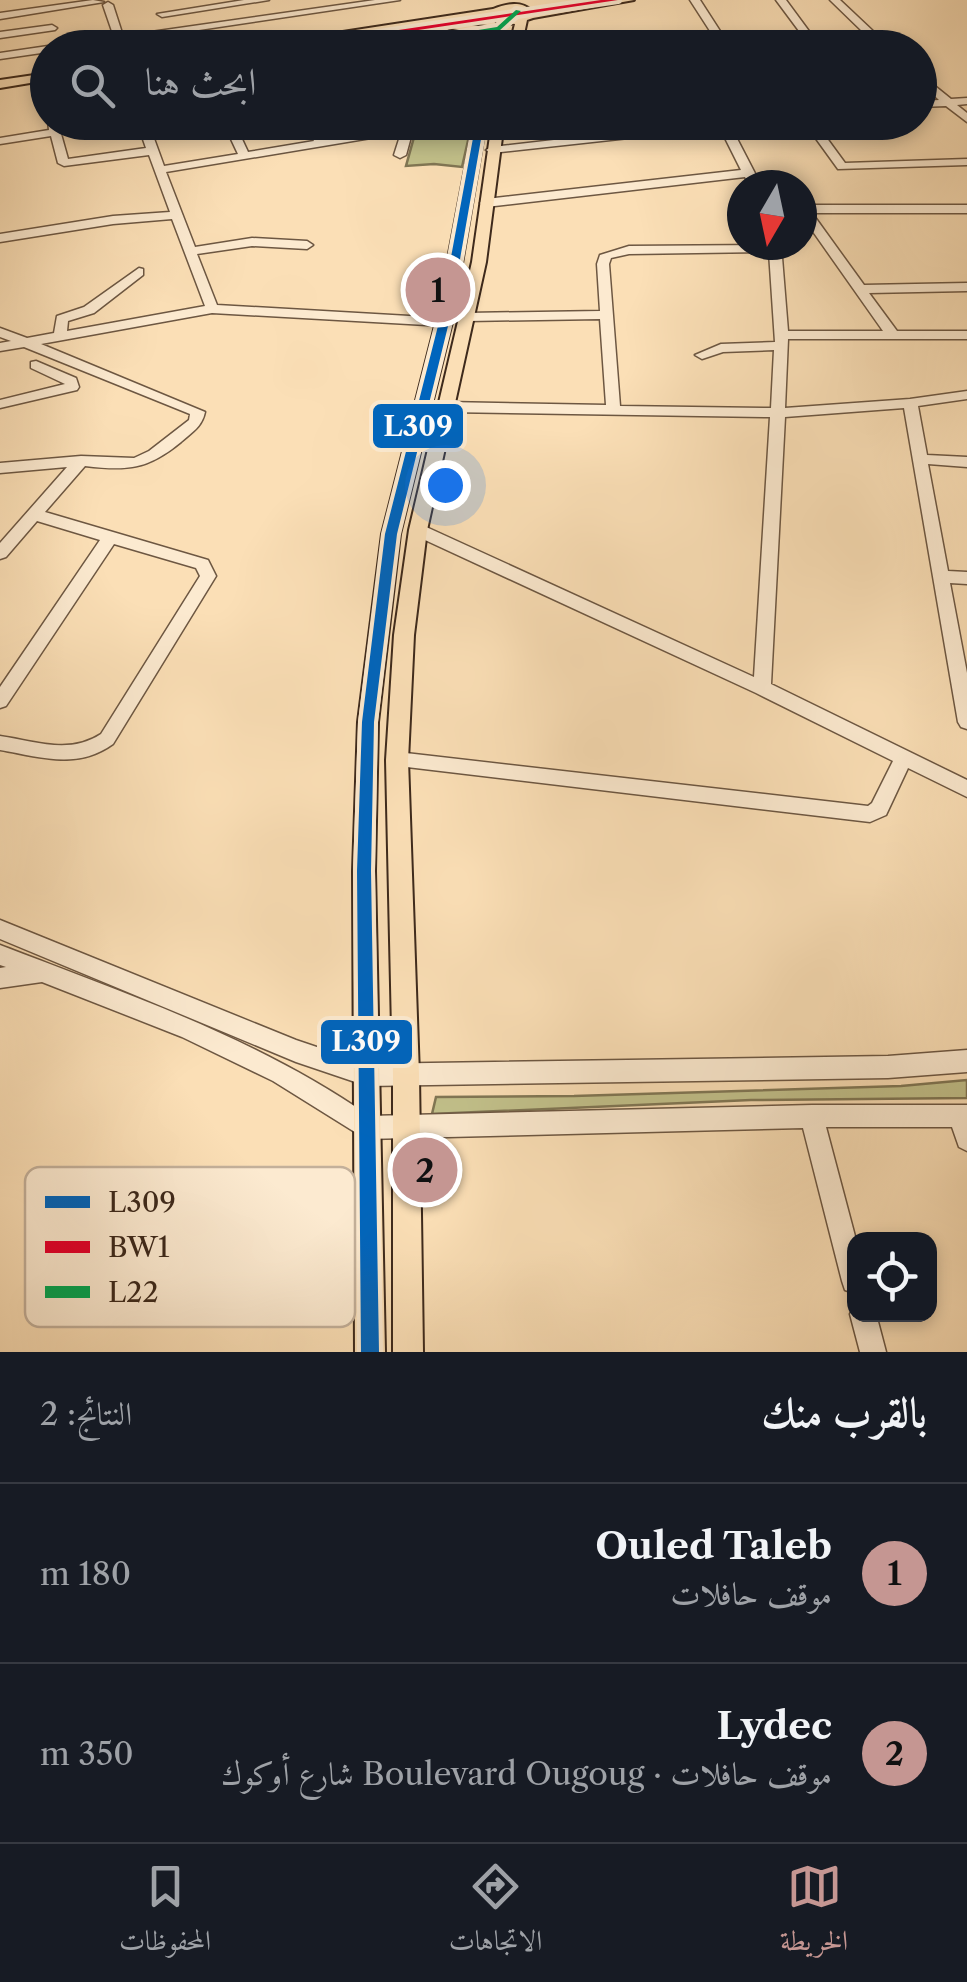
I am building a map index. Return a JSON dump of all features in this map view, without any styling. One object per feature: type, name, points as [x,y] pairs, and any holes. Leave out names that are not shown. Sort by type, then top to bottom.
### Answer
[{"type":"main road","points":[[550,0],[582,0]]},
{"type":"main road","points":[[524,10],[582,0]]},
{"type":"main road","points":[[366,30],[629,0]]},
{"type":"main road","points":[[423,30],[500,12]]},
{"type":"main road","points":[[445,26],[484,30]]},
{"type":"main road","points":[[0,84],[30,83]]},
{"type":"main road","points":[[0,92],[30,85]]},
{"type":"main road","points":[[370,1352],[365,806],[374,660],[391,534],[444,322],[477,140]]},
{"type":"main road","points":[[408,1352],[406,1074],[397,760],[406,619],[418,530],[468,317],[494,140]]},
{"type":"street","points":[[156,0],[169,30]]},
{"type":"street","points":[[162,14],[264,0]]},
{"type":"street","points":[[189,30],[395,0]]},
{"type":"street","points":[[695,0],[714,30]]},
{"type":"street","points":[[780,0],[803,30]]},
{"type":"street","points":[[835,0],[867,30]]},
{"type":"street","points":[[377,1],[394,26]]},
{"type":"street","points":[[0,16],[46,4],[106,2],[116,30]]},
{"type":"street","points":[[37,30],[52,28],[46,4]]},
{"type":"street","points":[[443,30],[445,26]]},
{"type":"street","points":[[0,35],[30,31]]},
{"type":"street","points":[[0,56],[30,52]]},
{"type":"street","points":[[937,93],[967,119]]},
{"type":"street","points":[[937,103],[967,101]]},
{"type":"street","points":[[0,140],[30,133]]},
{"type":"street","points":[[57,140],[64,163],[151,152]]},
{"type":"street","points":[[147,140],[212,309]]},
{"type":"street","points":[[237,140],[244,155]]},
{"type":"street","points":[[158,170],[334,140]]},
{"type":"street","points":[[400,155],[405,140]]},
{"type":"street","points":[[492,150],[581,140]]},
{"type":"street","points":[[732,140],[747,170]]},
{"type":"street","points":[[822,140],[842,167],[967,162]]},
{"type":"street","points":[[486,203],[727,181]]},
{"type":"street","points":[[817,209],[967,209]]},
{"type":"street","points":[[0,238],[175,215]]},
{"type":"street","points":[[817,229],[892,335]]},
{"type":"street","points":[[190,251],[252,242],[307,244]]},
{"type":"street","points":[[613,410],[602,264],[606,255],[629,250],[727,247]]},
{"type":"street","points":[[762,688],[782,341],[776,260]]},
{"type":"street","points":[[60,336],[60,321],[89,310],[139,272]]},
{"type":"street","points":[[860,289],[967,287]]},
{"type":"street","points":[[0,348],[212,309],[444,322]]},
{"type":"street","points":[[468,317],[607,315]]},
{"type":"street","points":[[0,332],[198,412],[196,422],[144,464],[80,461],[0,468]]},
{"type":"street","points":[[702,355],[721,348],[782,341],[967,335]]},
{"type":"street","points":[[0,404],[72,388],[71,381],[36,365]]},
{"type":"street","points":[[446,407],[778,414],[967,395]]},
{"type":"street","points":[[910,403],[967,719]]},
{"type":"street","points":[[920,459],[967,462]]},
{"type":"street","points":[[0,553],[80,461]]},
{"type":"street","points":[[0,742],[68,755],[95,750],[107,739],[206,584],[208,570],[202,564],[35,515]]},
{"type":"street","points":[[418,530],[762,688],[967,789]]},
{"type":"street","points":[[0,701],[110,537]]},
{"type":"street","points":[[942,577],[967,578]]},
{"type":"street","points":[[397,760],[870,814],[879,809],[904,757]]},
{"type":"street","points":[[0,929],[296,1051],[367,1074],[868,1068],[967,1061]]},
{"type":"street","points":[[0,955],[270,1065],[320,1092],[366,1128],[404,1130],[812,1116],[965,1124]]},
{"type":"street","points":[[0,978],[42,972]]},
{"type":"street","points":[[812,1116],[847,1254]]},
{"type":"street","points":[[865,1322],[873,1352]]},
{"type":"shaded area","points":[[413,140],[468,140],[462,167],[406,166]]},
{"type":"shaded area","points":[[967,1080],[967,1098],[751,1100],[432,1114],[436,1097],[901,1086]]},
{"type":"transit line","name":"BW1","points":[[406,30],[615,0]]},
{"type":"transit line","name":"L22","points":[[492,30],[499,29],[518,11]]},
{"type":"transit line","name":"L309","points":[[370,1352],[364,871],[368,722],[391,534],[444,322],[477,140]]},
{"type":"place","name":"Ouled Taleb","points":[[438,290]]},
{"type":"place","name":"Lydec","points":[[425,1170]]}]
